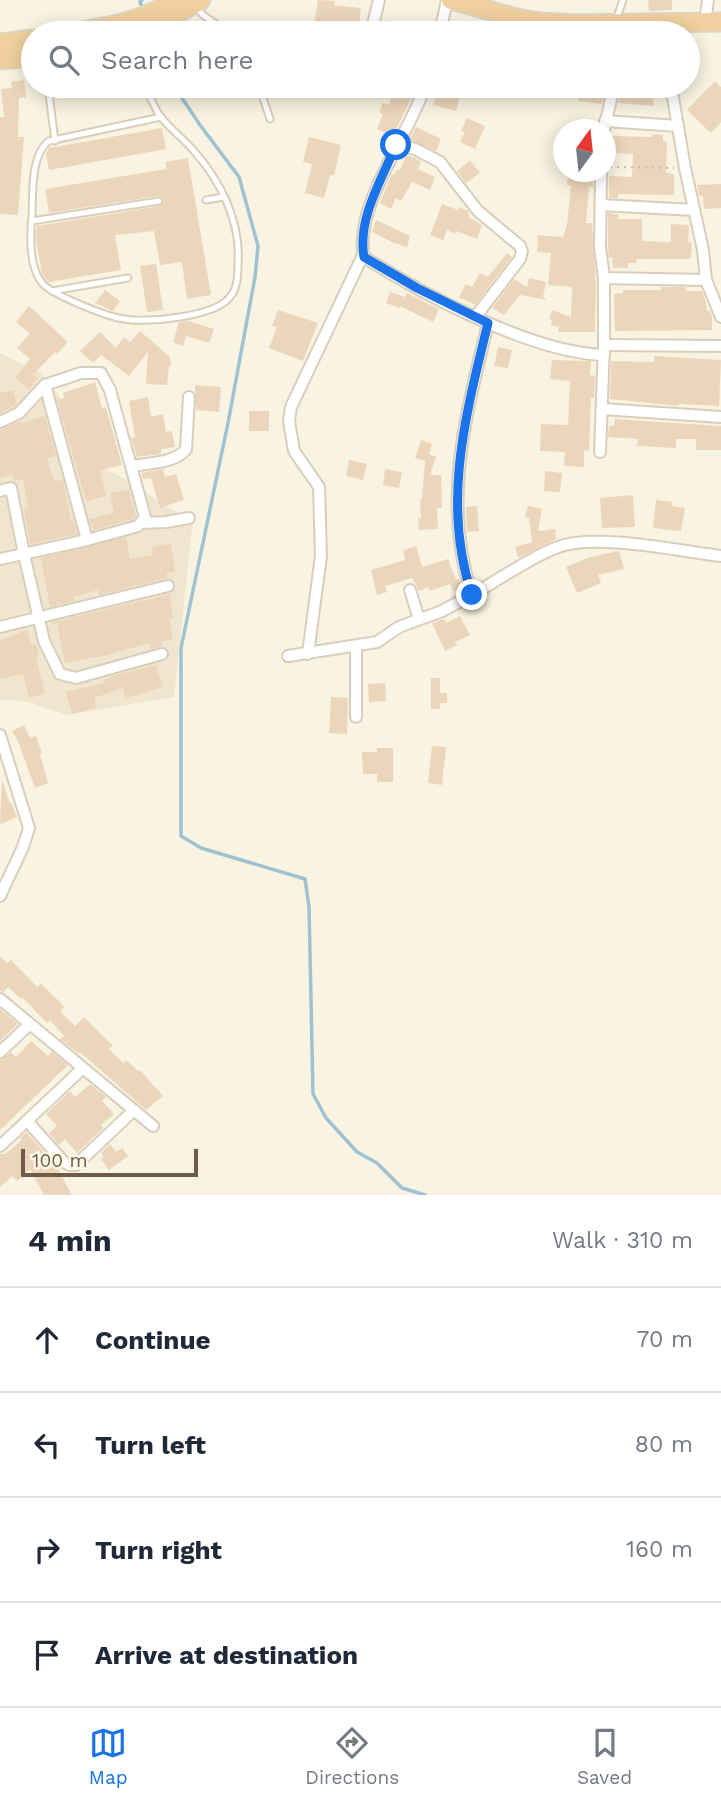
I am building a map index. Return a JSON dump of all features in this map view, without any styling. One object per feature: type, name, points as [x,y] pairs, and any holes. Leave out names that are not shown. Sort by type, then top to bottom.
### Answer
[{"type":"highway","points":[[449,0],[539,21]]},
{"type":"highway","points":[[152,21],[191,1]]},
{"type":"highway","points":[[0,43],[21,40]]},
{"type":"highway","points":[[0,60],[21,58]]},
{"type":"street","points":[[374,21],[379,0]]},
{"type":"street","points":[[443,21],[449,0]]},
{"type":"street","points":[[708,0],[713,23]]},
{"type":"street","points":[[308,654],[321,556],[318,486],[294,451],[289,421],[291,407],[363,255],[361,244],[370,204],[421,98]]},
{"type":"street","points":[[607,119],[612,98]]},
{"type":"street","points":[[673,98],[703,250],[706,280],[721,317]]},
{"type":"street","points":[[616,125],[678,126]]},
{"type":"street","points":[[396,145],[415,149],[440,162],[469,202],[528,252],[476,316]]},
{"type":"street","points":[[600,452],[604,350],[604,278],[600,247],[601,182]]},
{"type":"street","points":[[601,205],[694,210]]},
{"type":"street","points":[[363,255],[417,288],[488,323],[566,352],[721,346]]},
{"type":"street","points":[[604,278],[706,280]]},
{"type":"street","points":[[472,595],[458,531],[456,491],[463,437],[488,323]]},
{"type":"street","points":[[0,422],[19,413],[45,385],[81,373],[97,372],[104,377],[133,466],[145,511],[142,523]]},
{"type":"street","points":[[45,385],[87,540]]},
{"type":"street","points":[[133,466],[166,460],[183,453],[186,449],[189,397]]},
{"type":"street","points":[[603,409],[721,417]]},
{"type":"street","points":[[0,491],[11,488],[44,641],[56,667],[65,677],[76,678],[162,654]]},
{"type":"street","points":[[0,559],[87,540],[142,523],[189,518]]},
{"type":"street","points":[[288,656],[384,639],[400,627],[472,595],[548,551],[575,543],[629,544],[721,556]]},
{"type":"street","points":[[0,627],[168,586]]},
{"type":"street","points":[[410,590],[419,619]]},
{"type":"street","points":[[356,646],[356,717]]},
{"type":"street","points":[[0,736],[29,828],[0,895]]},
{"type":"street","points":[[0,999],[153,1126]]},
{"type":"street","points":[[0,1052],[30,1024]]},
{"type":"street","points":[[0,1146],[82,1069]]},
{"type":"street","points":[[27,1121],[70,1166],[76,1165],[134,1110]]},
{"type":"lane","points":[[617,21],[622,0]]},
{"type":"lane","points":[[191,1],[212,21]]},
{"type":"lane","points":[[50,98],[55,141]]},
{"type":"lane","points":[[151,98],[161,117],[204,163],[224,197],[234,222],[239,253],[235,290],[231,297],[219,306],[199,313],[135,321],[110,316],[43,286],[35,270],[32,221],[40,151],[49,141],[161,117]]},
{"type":"lane","points":[[264,98],[270,119]]},
{"type":"lane","points":[[206,200],[224,197]]},
{"type":"lane","points":[[32,221],[159,201]]},
{"type":"lane","points":[[52,291],[128,278]]},
{"type":"path","points":[[616,167],[685,168]]},
{"type":"shaded area","points":[[0,353],[41,373],[100,447],[107,470],[137,485],[164,506],[193,519],[174,697],[67,715],[24,701],[0,700]]},
{"type":"building","points":[[318,0],[335,1],[334,5],[361,8],[359,21],[315,21]]},
{"type":"building","points":[[648,0],[672,0],[672,10],[649,11]]},
{"type":"building","points":[[21,80],[18,137],[24,137],[18,215],[0,214],[0,117],[4,117],[1,89],[12,88],[11,82]]},
{"type":"building","points":[[715,81],[721,87],[721,122],[711,133],[687,110]]},
{"type":"building","points":[[391,98],[411,98],[393,136],[377,129],[383,114],[380,113],[382,103],[389,105]]},
{"type":"building","points":[[435,98],[460,98],[456,111],[433,105]]},
{"type":"building","points":[[578,98],[603,98],[602,104],[578,101]]},
{"type":"building","points":[[619,98],[654,98],[653,106],[618,103]]},
{"type":"building","points":[[467,118],[485,126],[475,149],[460,142],[465,132],[461,131]]},
{"type":"building","points":[[416,127],[441,139],[436,151],[409,140]]},
{"type":"building","points":[[162,128],[166,149],[49,170],[46,154],[49,148]]},
{"type":"building","points":[[652,134],[663,135],[663,141],[667,141],[666,173],[674,174],[674,195],[618,194],[618,198],[609,198],[609,182],[616,182],[616,176],[632,177],[633,154],[616,153],[616,136],[652,137]]},
{"type":"building","points":[[309,137],[341,145],[334,176],[330,175],[324,198],[305,193],[312,164],[303,162]]},
{"type":"building","points":[[407,155],[421,161],[418,169],[435,177],[430,190],[412,182],[401,201],[396,198],[391,209],[380,203],[392,174],[394,175],[397,169],[400,170]]},
{"type":"building","points":[[188,158],[211,295],[187,299],[182,262],[160,265],[154,231],[115,235],[121,270],[49,282],[46,280],[42,273],[36,239],[37,226],[160,206],[164,201],[163,197],[158,196],[49,213],[45,189],[167,169],[165,162]]},
{"type":"building","points":[[470,160],[480,173],[466,183],[457,171]]},
{"type":"building","points":[[567,182],[593,182],[593,187],[589,187],[586,223],[592,223],[596,285],[595,332],[558,332],[559,327],[551,325],[552,320],[549,319],[552,310],[571,317],[572,287],[548,285],[551,253],[537,252],[538,235],[563,237],[567,225],[571,185],[567,185]]},
{"type":"building","points":[[721,184],[721,208],[704,209],[703,196],[699,196],[697,185]]},
{"type":"building","points":[[442,204],[468,211],[469,217],[482,225],[477,239],[447,230],[443,240],[430,235]]},
{"type":"building","points":[[608,213],[618,214],[618,219],[642,219],[642,241],[671,242],[671,224],[689,225],[691,259],[637,259],[636,263],[628,263],[628,268],[613,268],[608,247]]},
{"type":"building","points":[[376,220],[410,236],[407,247],[372,232]]},
{"type":"building","points":[[507,253],[512,257],[475,305],[459,297],[466,284],[472,287],[480,273],[488,277]]},
{"type":"building","points":[[156,264],[163,310],[147,312],[140,266]]},
{"type":"building","points":[[529,278],[546,282],[543,297],[547,300],[520,295],[504,315],[492,308],[514,279],[527,287]]},
{"type":"building","points":[[661,287],[686,287],[686,291],[702,291],[707,311],[710,311],[712,316],[712,330],[615,331],[614,294],[623,293],[623,290],[661,290]]},
{"type":"building","points":[[105,290],[120,301],[113,311],[95,303]]},
{"type":"building","points":[[390,292],[405,297],[407,293],[439,309],[433,322],[400,306],[386,303]]},
{"type":"building","points":[[29,306],[68,342],[33,375],[38,378],[29,389],[15,378],[30,359],[17,348],[30,334],[16,322]]},
{"type":"building","points":[[278,310],[318,323],[303,361],[269,348],[277,327],[272,326]]},
{"type":"building","points":[[188,321],[214,329],[209,343],[186,336],[183,346],[173,342],[179,322]]},
{"type":"building","points":[[140,331],[170,357],[167,385],[146,384],[148,352],[129,376],[101,355],[93,363],[80,351],[100,332],[116,348],[124,337],[130,342]]},
{"type":"building","points":[[498,347],[512,350],[508,368],[494,366]]},
{"type":"building","points":[[654,356],[721,360],[719,406],[678,406],[610,399],[611,361],[654,362]]},
{"type":"building","points":[[552,360],[591,361],[590,375],[595,376],[594,398],[591,398],[589,451],[584,450],[584,467],[564,466],[565,452],[540,451],[541,424],[568,425],[570,381],[550,379]]},
{"type":"building","points":[[95,382],[102,408],[106,407],[122,465],[100,470],[106,496],[86,501],[57,400],[64,398],[63,393]]},
{"type":"building","points":[[195,385],[221,387],[219,412],[196,410]]},
{"type":"building","points":[[13,390],[17,404],[0,413],[0,393]]},
{"type":"building","points":[[148,397],[151,417],[163,414],[166,432],[172,431],[175,447],[161,449],[161,454],[137,457],[131,438],[135,437],[129,401]]},
{"type":"building","points":[[249,411],[269,411],[269,431],[249,431]]},
{"type":"building","points":[[45,416],[56,456],[47,458],[54,481],[63,480],[71,521],[74,521],[77,534],[30,544],[24,509],[28,508],[23,479],[15,481],[12,475],[0,478],[0,430],[21,421],[22,423]]},
{"type":"building","points":[[615,419],[721,426],[721,450],[696,450],[696,439],[676,439],[676,448],[637,446],[638,439],[608,437],[609,426],[614,426]]},
{"type":"building","points":[[421,440],[432,444],[429,454],[436,457],[430,475],[441,475],[442,508],[437,508],[438,529],[419,530],[425,461],[415,458]]},
{"type":"building","points":[[349,460],[367,464],[363,480],[346,476]]},
{"type":"building","points":[[163,469],[165,477],[176,474],[184,500],[160,508],[151,478],[143,479],[141,473]]},
{"type":"building","points":[[385,469],[402,472],[399,488],[383,485]]},
{"type":"building","points":[[545,471],[562,473],[560,492],[544,491]]},
{"type":"building","points":[[129,490],[136,516],[93,530],[89,519],[114,513],[110,493]]},
{"type":"building","points":[[633,495],[635,527],[602,528],[600,498]]},
{"type":"building","points":[[656,500],[672,502],[672,506],[685,508],[681,531],[653,528]]},
{"type":"building","points":[[477,506],[479,531],[467,532],[466,507]]},
{"type":"building","points":[[528,506],[542,509],[538,531],[555,529],[556,539],[518,558],[515,547],[532,542],[529,518],[525,517]]},
{"type":"building","points":[[126,537],[130,559],[153,555],[152,547],[171,544],[175,572],[167,573],[167,578],[99,595],[98,590],[74,597],[74,601],[50,607],[41,558]]},
{"type":"building","points":[[416,546],[422,567],[448,559],[462,588],[453,591],[450,584],[430,591],[428,587],[419,591],[412,578],[385,586],[387,592],[377,595],[371,570],[405,560],[403,550]]},
{"type":"building","points":[[619,551],[624,569],[598,575],[601,583],[577,593],[566,567],[590,557]]},
{"type":"building","points":[[170,594],[173,618],[169,619],[173,639],[161,642],[162,646],[151,649],[149,644],[145,644],[108,655],[65,663],[57,623],[53,622]]},
{"type":"building","points":[[460,616],[470,635],[455,642],[457,645],[445,651],[432,623],[444,619],[446,623]]},
{"type":"building","points":[[27,630],[31,645],[36,644],[39,657],[36,658],[45,694],[29,698],[23,674],[0,679],[0,640]]},
{"type":"building","points":[[156,665],[163,687],[126,698],[123,688],[94,698],[96,708],[72,714],[66,692],[104,683],[103,680],[119,674]]},
{"type":"building","points":[[431,678],[440,678],[440,693],[447,693],[447,703],[440,703],[440,709],[431,709]]},
{"type":"building","points":[[385,683],[386,701],[369,702],[368,684]]},
{"type":"building","points":[[331,697],[348,698],[347,734],[329,733]]},
{"type":"building","points":[[24,725],[30,738],[36,736],[48,783],[35,788],[12,731]]},
{"type":"building","points":[[432,746],[446,747],[442,785],[428,783]]},
{"type":"building","points":[[377,748],[393,748],[393,782],[377,782],[377,774],[363,774],[362,752],[377,752]]},
{"type":"building","points":[[2,780],[17,817],[0,824]]},
{"type":"building","points":[[0,956],[7,963],[11,960],[37,987],[41,984],[55,997],[64,1007],[60,1011],[75,1026],[84,1017],[113,1046],[109,1049],[123,1063],[126,1060],[140,1070],[163,1096],[146,1110],[80,1052],[79,1054],[60,1039],[64,1036],[50,1020],[47,1023],[22,997],[21,999],[8,987],[3,992],[0,991]]},
{"type":"building","points":[[0,1009],[18,1024],[0,1041]]},
{"type":"building","points":[[31,1041],[48,1056],[52,1052],[68,1065],[0,1130],[0,1060],[11,1052],[16,1057]]},
{"type":"building","points":[[90,1084],[106,1097],[102,1101],[114,1114],[77,1153],[65,1139],[59,1145],[49,1133],[57,1126],[46,1114],[70,1091],[75,1097]]},
{"type":"building","points":[[26,1132],[56,1165],[72,1195],[44,1195],[30,1169],[17,1181],[12,1176],[0,1187],[0,1154],[5,1154],[22,1140],[20,1138]]},
{"type":"building","points":[[110,1144],[116,1152],[122,1148],[128,1156],[109,1170],[101,1159],[104,1157],[101,1153]]},
{"type":"waterway","points":[[142,0],[140,2],[144,12]]},
{"type":"waterway","points":[[182,98],[239,177],[258,246],[255,277],[228,423],[181,648],[181,836],[201,848],[305,879],[309,907],[313,1094],[326,1118],[357,1152],[377,1163],[402,1188],[425,1195]]},
{"type":"route","points":[[396,145],[370,204],[361,244],[364,257],[417,288],[488,323],[463,437],[456,491],[458,531],[472,595]]}]
